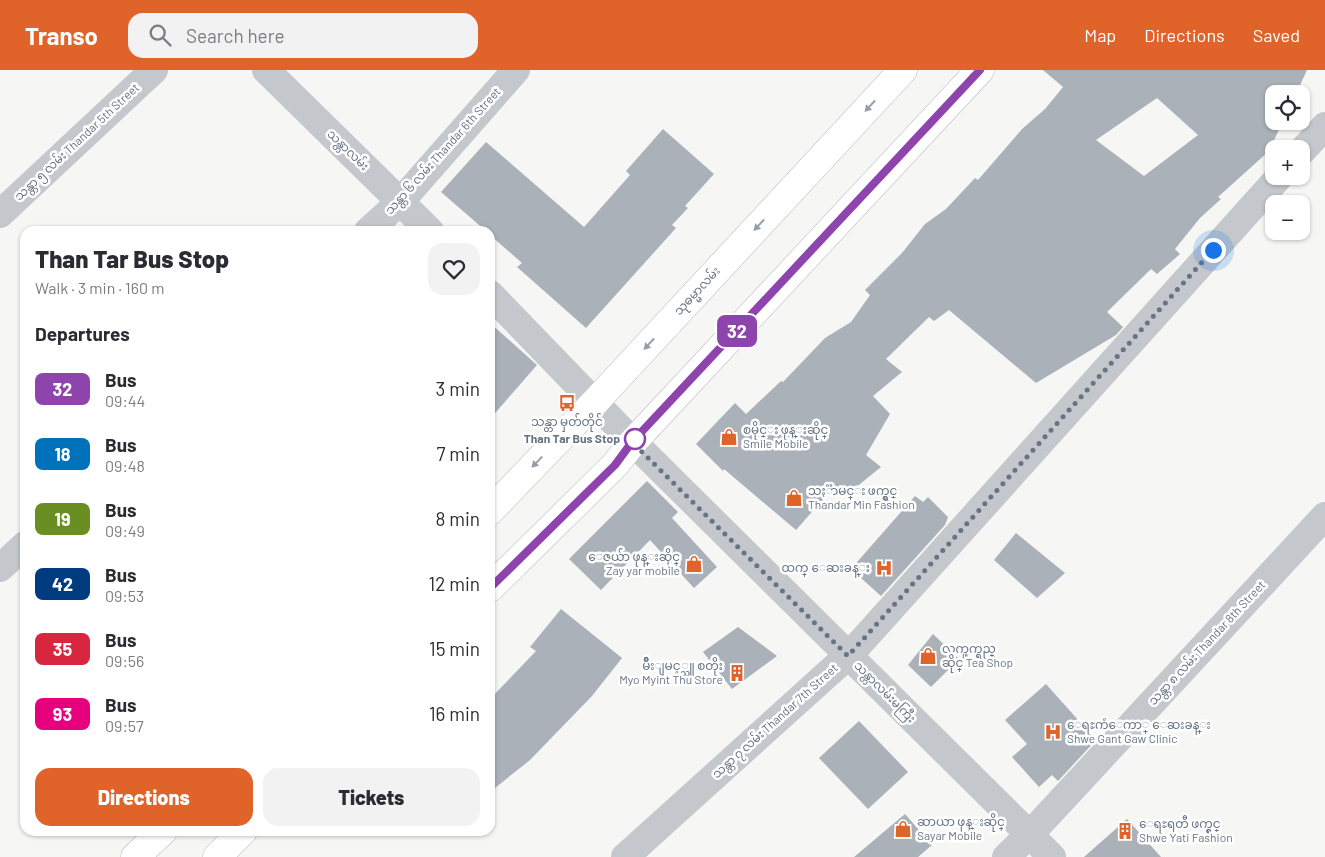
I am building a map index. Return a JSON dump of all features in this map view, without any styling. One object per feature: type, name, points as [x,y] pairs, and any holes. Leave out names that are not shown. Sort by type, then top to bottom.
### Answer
[{"type":"main road","name":"သုဓမ္မာလမ်း","points":[[495,506],[903,70]]},
{"type":"main road","points":[[495,583],[615,465],[632,442],[980,70]]},
{"type":"main road","points":[[135,857],[158,836]]},
{"type":"main road","points":[[217,857],[238,836]]},
{"type":"street","name":"သန္တာ ၅ လမ်း Thandar 5th Street","points":[[0,214],[154,70]]},
{"type":"street","name":"သန္တာလမ်း","points":[[266,70],[425,226]]},
{"type":"street","name":"သန္တာ ၆ လမ်း Thandar 6th Street","points":[[374,226],[401,201],[516,70]]},
{"type":"street","points":[[1310,142],[1325,126]]},
{"type":"street","name":"သန္တာ ၇ လမ်း Thandar 7th Street","points":[[625,857],[848,656],[1272,185]]},
{"type":"street","points":[[495,299],[594,402]]},
{"type":"street","name":"သန္တာလမ်းမကြီး","points":[[594,402],[632,442],[1052,857]]},
{"type":"street","name":"သန္တာ ၈ လမ်း Thandar 8th Street","points":[[1006,857],[1030,835],[1325,516]]},
{"type":"street","points":[[0,568],[20,550]]},
{"type":"building","points":[[1043,70],[1307,70],[1300,85],[1265,85],[1265,130],[1279,130],[1274,140],[1265,140],[1265,155],[1218,197],[1221,199],[1200,218],[1175,249],[1180,254],[1157,274],[1151,269],[1107,312],[1123,327],[1116,335],[1036,383],[949,310],[934,321],[929,317],[886,359],[902,372],[873,396],[890,414],[866,455],[881,467],[844,497],[833,488],[796,530],[724,469],[723,471],[696,444],[735,403],[746,414],[781,381],[783,382],[825,338],[851,322],[870,295],[865,290],[902,253],[925,224],[946,209],[975,178],[978,180],[1022,129],[1045,109],[1063,87]],"holes":[[[1157,98],[1198,135],[1144,176],[1096,140]]]},
{"type":"building","points":[[663,129],[714,174],[685,206],[688,208],[672,225],[676,228],[586,328],[517,267],[522,263],[495,239],[495,226],[480,226],[441,192],[486,142],[584,227],[630,175],[626,171]]},
{"type":"building","points":[[495,327],[537,365],[495,413]]},
{"type":"building","points":[[647,481],[678,512],[672,518],[717,567],[694,588],[650,540],[601,590],[569,559]]},
{"type":"building","points":[[915,496],[923,502],[928,497],[948,517],[945,525],[881,596],[851,569]]},
{"type":"building","points":[[1016,533],[1065,573],[1037,598],[994,560]]},
{"type":"building","points":[[561,609],[622,658],[592,696],[530,760],[495,788],[495,694],[536,651],[530,647]]},
{"type":"building","name":"မ်ိဳးျမင့္သူ စတိုး Myo Myint Thu Store","points":[[738,627],[777,656],[732,689],[703,652]]},
{"type":"building","name":"လက္ဖက္ရည္ ဆိုင္ Tea Shop","points":[[933,634],[959,659],[931,687],[908,665]]},
{"type":"building","name":"ေရႊကံေကာ္ ေဆးခန္း Shwe Gant Gaw Clinic","points":[[1046,684],[1096,740],[1058,781],[1052,775],[1039,787],[1012,757],[1027,744],[1005,720]]},
{"type":"building","points":[[859,721],[908,772],[868,809],[819,758]]},
{"type":"building","name":"ဆာယာ ဖုန္းဆိုင္ Sayar Mobile","points":[[905,814],[932,845],[918,857],[854,857]]},
{"type":"building","name":"ေရႊရတီ ဖက္ရွင္ Shwe Yati Fashion","points":[[1127,819],[1161,857],[1084,857]]},
{"type":"bus line","name":"32","points":[[495,583],[615,465],[632,442],[980,70]]},
{"type":"place","name":"သန္တာ မှတ်တိုင်","points":[[567,403]]},
{"type":"place","name":"စမိုင္း ဖုန္းဆိုင္ Smile Mobile","points":[[729,437]]},
{"type":"place","name":"Than Tar Bus Stop","points":[[635,439]]},
{"type":"place","name":"သႏၱာမင္း ဖက္ရွင္ Thandar Min Fashion","points":[[794,498]]},
{"type":"place","name":"ေဇယ်ာ ဖုန္းဆိုင္ Zay yar mobile","points":[[694,564]]},
{"type":"place","name":"ထက္ ေဆးခန္း","points":[[884,568]]},
{"type":"place","name":"လက္ဖက္ရည္ ဆိုင္ Tea Shop","points":[[928,656]]},
{"type":"place","name":"မ်ိဳးျမင့္သူ စတိုး Myo Myint Thu Store","points":[[737,673]]},
{"type":"place","name":"ေရႊကံေကာ္ ေဆးခန္း Shwe Gant Gaw Clinic","points":[[1053,732]]},
{"type":"place","name":"ဆာယာ ဖုန္းဆိုင္ Sayar Mobile","points":[[903,829]]},
{"type":"place","name":"ေရႊရတီ ဖက္ရွင္ Shwe Yati Fashion","points":[[1125,831]]},
{"type":"route","points":[[635,439],[632,442],[848,656],[1213,250]]}]
